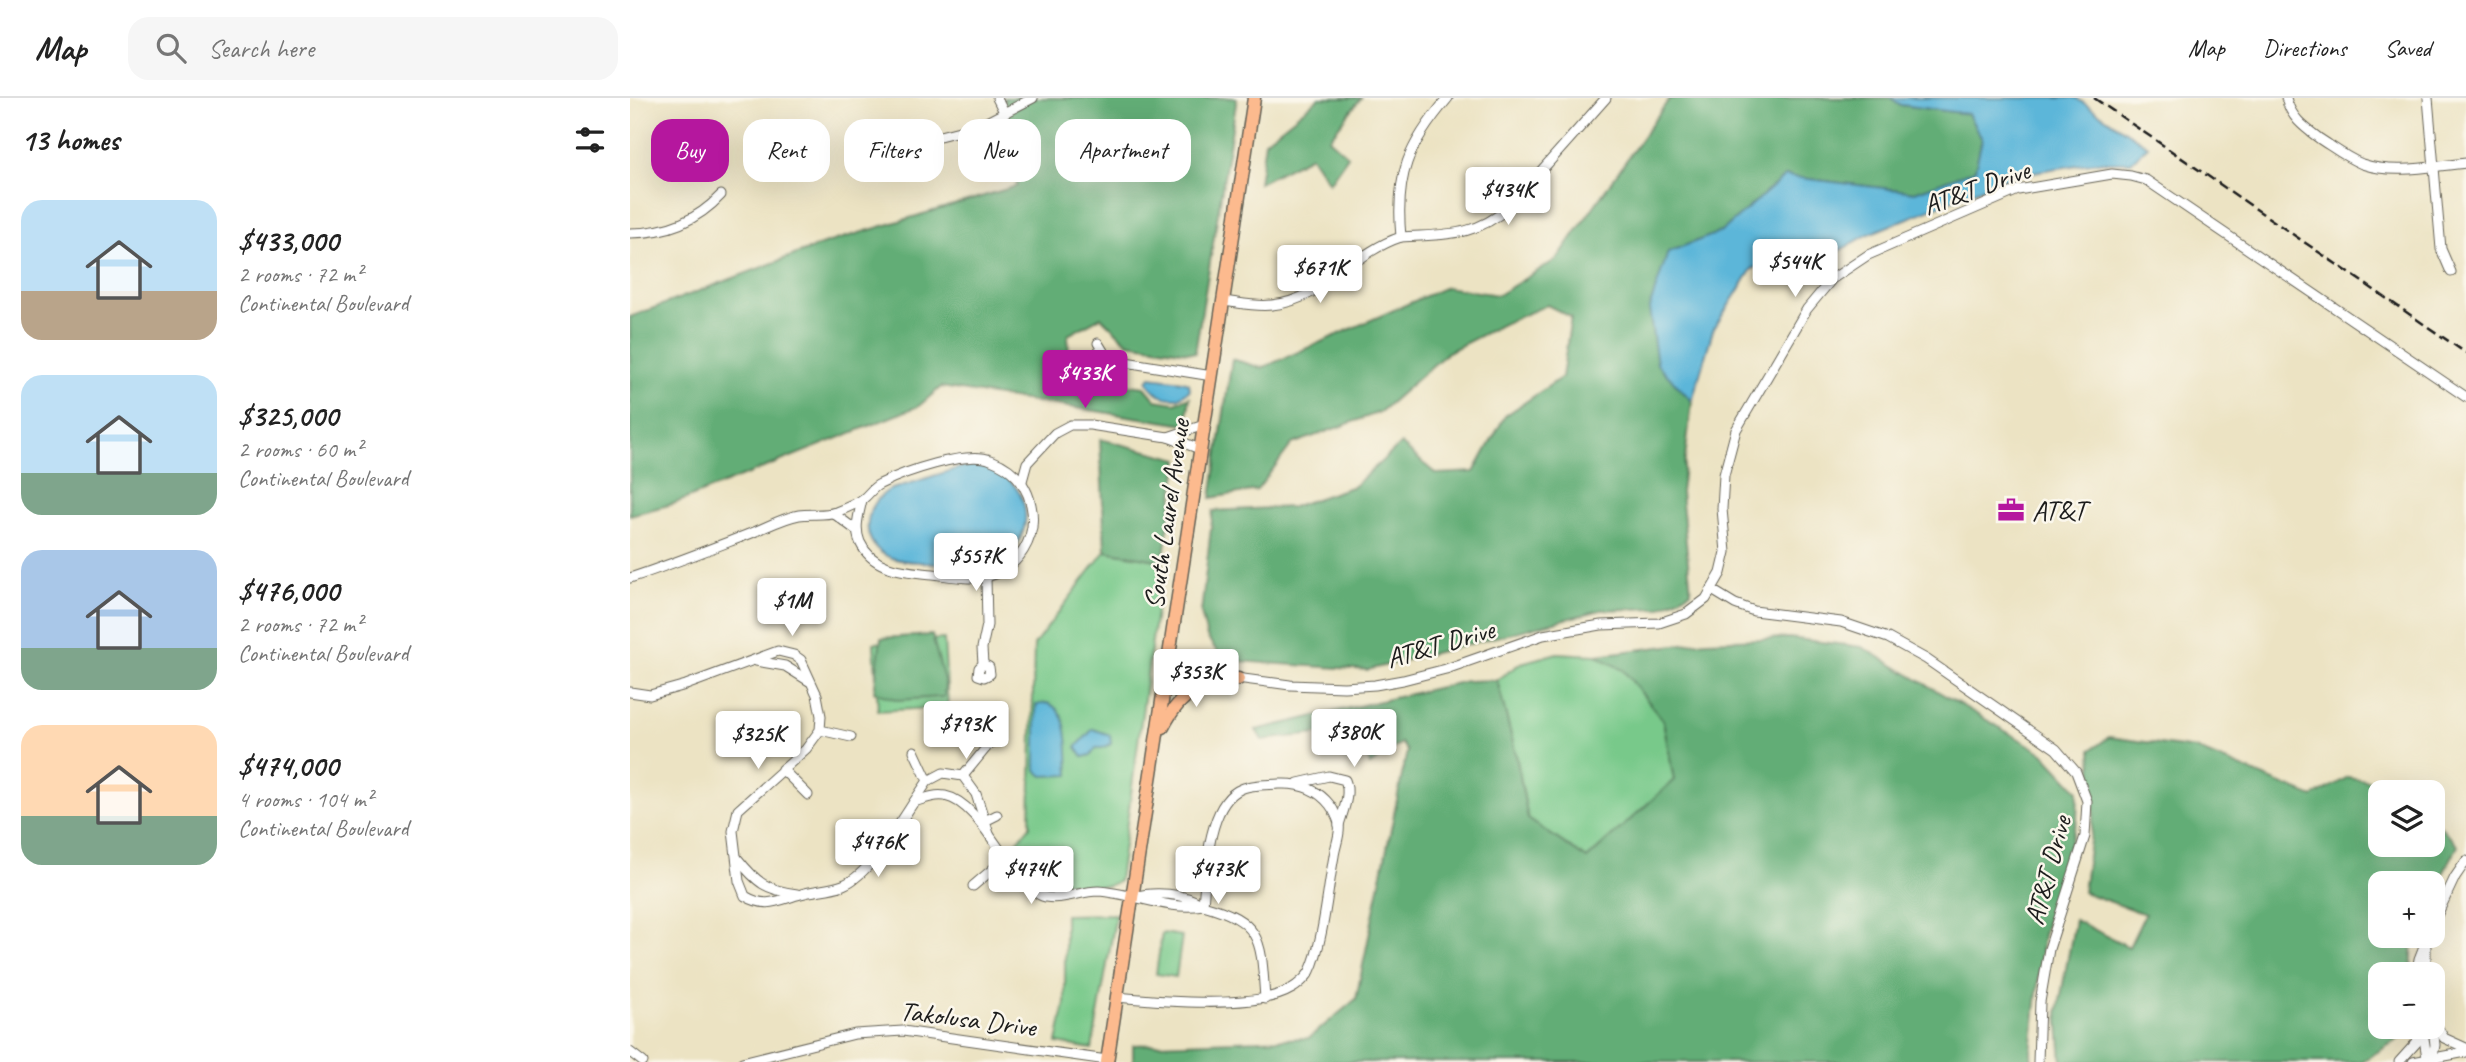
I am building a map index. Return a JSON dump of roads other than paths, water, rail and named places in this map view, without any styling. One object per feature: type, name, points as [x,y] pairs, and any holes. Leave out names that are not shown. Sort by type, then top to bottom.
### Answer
[{"type":"main road","name":"South Laurel Avenue","points":[[1107,1061],[1254,98]]},
{"type":"main road","points":[[1157,744],[1168,718],[1182,698],[1201,687],[1238,678]]},
{"type":"street","points":[[997,98],[1005,114]]},
{"type":"street","points":[[944,135],[979,126],[1033,98]]},
{"type":"street","points":[[1401,237],[1399,197],[1407,160],[1422,131],[1448,98]]},
{"type":"street","points":[[1224,301],[1265,306],[1297,299],[1320,288],[1371,249],[1401,237],[1461,233],[1490,222],[1509,207],[1606,98]]},
{"type":"street","points":[[2286,98],[2298,122],[2350,159],[2382,168],[2466,163]]},
{"type":"street","points":[[2428,98],[2441,249],[2451,272]]},
{"type":"street","name":"AT&T Drive","points":[[1168,668],[1318,687],[1375,685],[1446,669],[1526,640],[1562,631],[1601,625],[1668,621],[1694,610],[1712,590],[1721,573],[1726,552],[1722,492],[1731,444],[1746,412],[1807,309],[1832,279],[1858,260],[2018,190],[2112,174],[2146,180],[2466,397]]},
{"type":"street","points":[[630,233],[656,232],[679,226],[708,209],[721,195]]},
{"type":"street","points":[[1098,343],[1106,356],[1113,360],[1212,376]]},
{"type":"street","points":[[1022,481],[1027,463],[1055,433],[1070,425],[1090,425],[1168,437],[1200,450]]},
{"type":"street","points":[[1168,437],[1204,425]]},
{"type":"street","points":[[630,578],[798,515],[833,513],[862,500],[877,485],[953,459],[970,456],[984,457],[1008,467],[1022,481],[1031,501],[1033,514],[1031,537],[1021,554],[1011,564],[986,577],[948,576],[886,567],[865,551],[856,530],[833,513]]},
{"type":"street","points":[[1008,467],[1027,463]]},
{"type":"street","points":[[856,530],[862,500]]},
{"type":"street","points":[[983,664],[982,648],[987,625],[986,577]]},
{"type":"street","name":"AT&T Drive","points":[[1712,590],[1735,604],[1754,611],[1841,622],[1872,631],[1902,645],[2056,749],[2076,772],[2087,801],[2085,836],[2049,949],[2040,1002],[2038,1062]]},
{"type":"street","points":[[630,692],[650,695],[706,678],[778,651],[789,653],[801,660],[817,695],[821,716],[820,730],[806,749],[738,810],[733,831],[739,881],[745,896],[756,903],[772,903],[845,884],[866,869],[928,782],[943,773],[963,776],[976,794],[989,834]]},
{"type":"street","points":[[748,661],[785,666],[809,681]]},
{"type":"street","points":[[820,730],[851,737]]},
{"type":"street","points":[[963,776],[990,743]]},
{"type":"street","points":[[914,751],[928,782]]},
{"type":"street","points":[[782,769],[808,794]]},
{"type":"street","points":[[1117,997],[1165,1002],[1265,999],[1279,996],[1293,988],[1310,972],[1320,938],[1339,825],[1348,794],[1345,780],[1329,776],[1298,783],[1253,786],[1237,791],[1223,804],[1215,822],[1203,905]]},
{"type":"street","points":[[1298,783],[1315,792],[1329,805],[1339,825]]},
{"type":"street","points":[[912,803],[934,795],[946,796],[969,811],[1007,857],[1021,879],[1047,898],[1094,891],[1133,897],[1146,902],[1171,900],[1192,907],[1203,905],[1226,912],[1244,922],[1256,934],[1262,958],[1265,999]]},
{"type":"street","points":[[985,821],[997,816]]},
{"type":"street","points":[[973,886],[1007,857]]},
{"type":"street","points":[[736,858],[760,883],[777,891],[799,894]]},
{"type":"street","points":[[2445,898],[2466,860]]},
{"type":"street","name":"Takolusa Drive","points":[[741,1062],[855,1034],[903,1031],[1107,1061]]},
{"type":"street","points":[[2399,1062],[2418,1039]]},
{"type":"street","points":[[2424,1039],[2430,1057]]},
{"type":"street","points":[[2430,1057],[2434,1039]]},
{"type":"street","points":[[2445,1039],[2466,1050]]},
{"type":"street","points":[[2413,1062],[2466,1050]]},
{"type":"water","points":[[1891,98],[2076,98],[2148,146],[2131,162],[2097,162],[2014,175],[1869,234],[1793,277],[1769,262],[1752,269],[1713,330],[1692,401],[1657,364],[1649,309],[1668,252],[1721,232],[1785,176],[1915,192],[1975,170],[1982,139],[1968,114],[1901,105]]},
{"type":"water","points":[[1150,377],[1183,381],[1189,383],[1190,390],[1178,398],[1168,398],[1150,386],[1147,381]]},
{"type":"water","points":[[978,465],[1007,478],[1021,497],[1025,510],[1021,537],[1002,560],[991,565],[966,567],[900,560],[885,555],[876,548],[868,531],[868,522],[874,504],[881,496],[889,490],[965,466]]},
{"type":"water","points":[[1047,703],[1055,707],[1064,723],[1069,775],[1043,776],[1036,770],[1036,705]]},
{"type":"water","points":[[1093,729],[1110,735],[1111,744],[1096,748],[1091,755],[1083,757],[1076,747]]},
{"type":"railway","points":[[2094,98],[2466,353]]},
{"type":"place","name":"AT&T","points":[[2011,510]]}]
